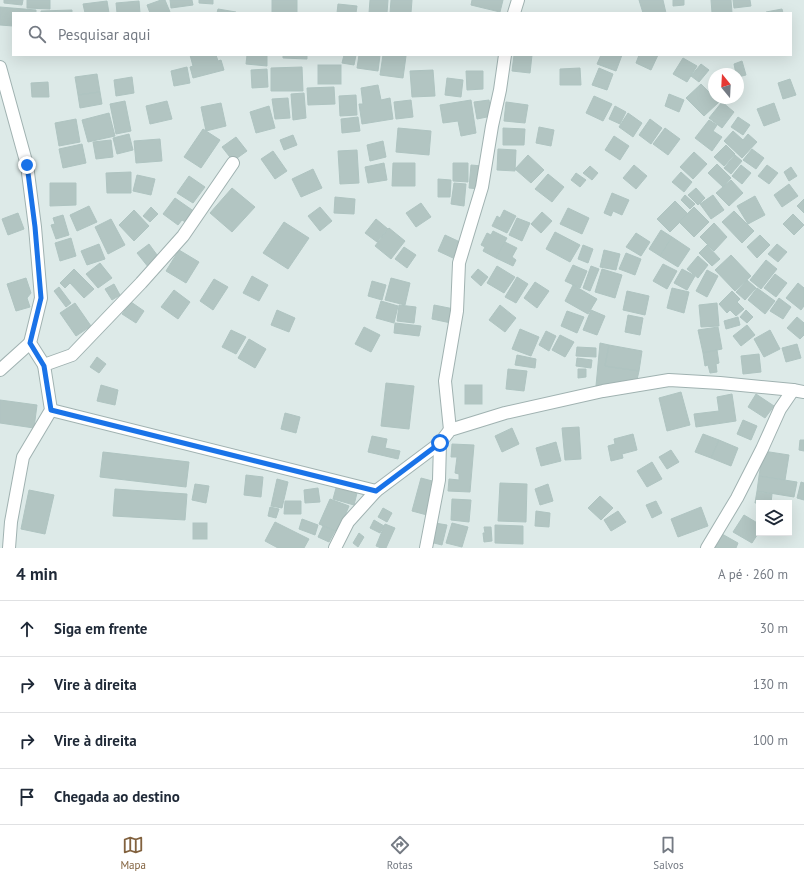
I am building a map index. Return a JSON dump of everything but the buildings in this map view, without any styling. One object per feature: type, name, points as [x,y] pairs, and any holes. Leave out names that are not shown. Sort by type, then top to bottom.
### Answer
[{"type":"street","points":[[514,12],[518,0]]},
{"type":"street","points":[[450,430],[445,381],[457,311],[459,263],[482,187],[505,56]]},
{"type":"street","points":[[0,67],[27,165],[35,227],[41,298],[30,343],[0,370]]},
{"type":"street","points":[[44,366],[72,355],[141,283],[183,236],[233,162]]},
{"type":"street","points":[[9,548],[11,522],[23,457],[51,410],[44,366],[30,343]]},
{"type":"street","points":[[335,548],[348,522],[376,491],[440,443],[450,430],[505,413],[603,391],[669,380],[720,383],[798,391]]},
{"type":"street","points":[[707,548],[737,498],[780,409],[798,391]]},
{"type":"street","points":[[51,410],[376,491]]},
{"type":"street","points":[[426,548],[439,480],[440,443]]},
{"type":"route","points":[[27,165],[35,227],[41,298],[30,343],[44,366],[51,410],[376,491],[440,443]]}]
